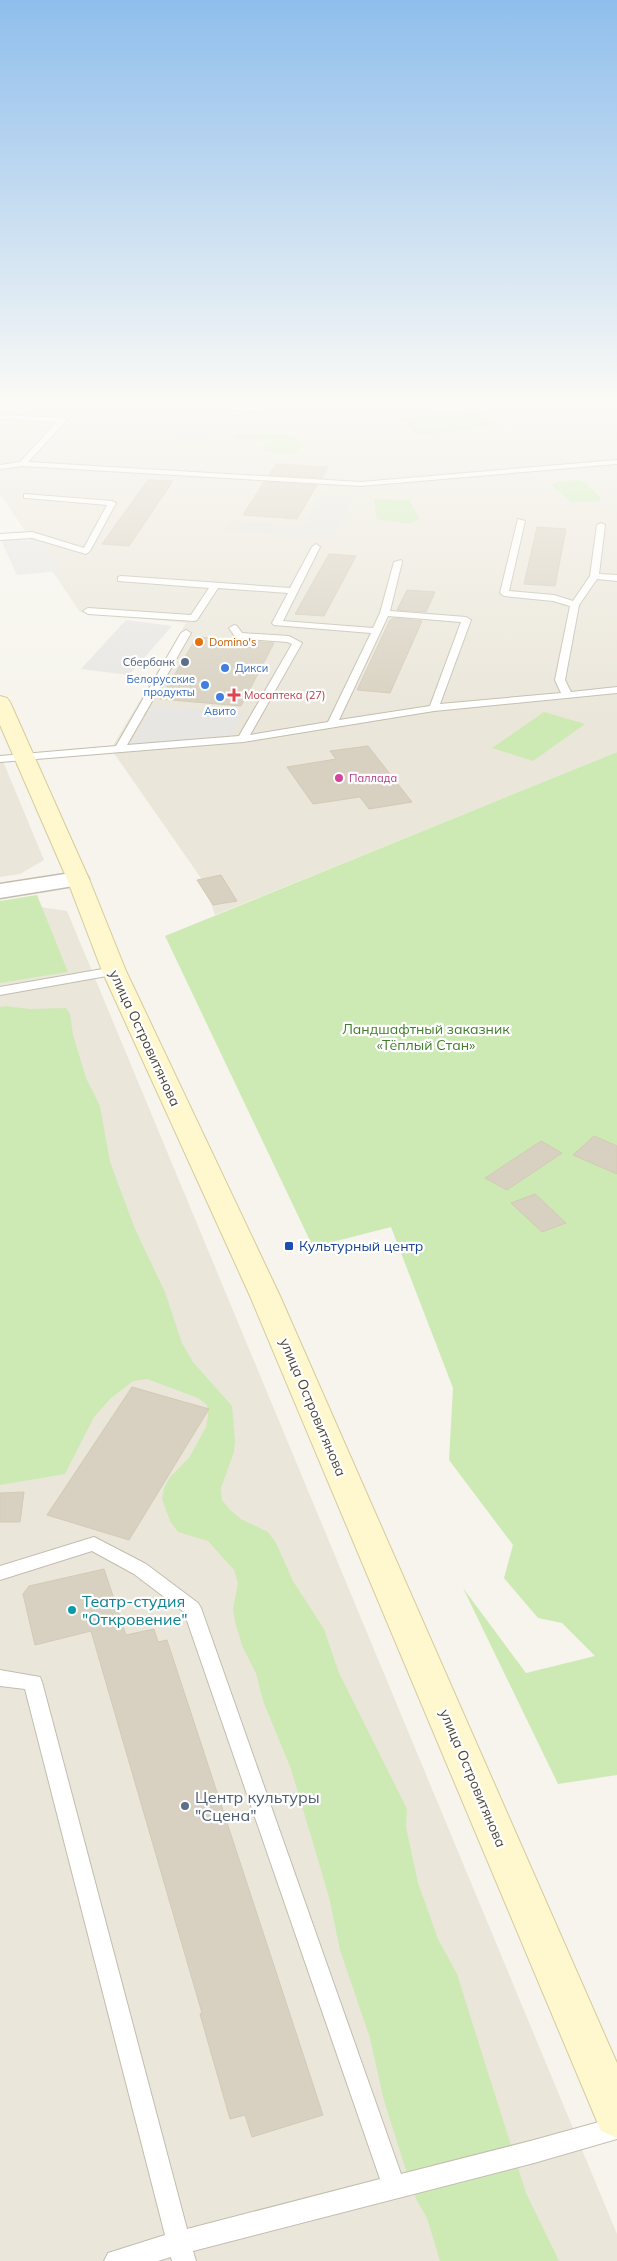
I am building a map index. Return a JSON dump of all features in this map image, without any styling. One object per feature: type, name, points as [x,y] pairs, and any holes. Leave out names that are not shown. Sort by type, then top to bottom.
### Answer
[{"type":"main road","name":"улица Островитянова","points":[[0,702],[26,757],[78,879],[114,971],[265,1296],[617,2115]]},
{"type":"street","points":[[0,891],[78,879]]},
{"type":"lane","points":[[0,536],[32,535],[86,550],[111,506]]},
{"type":"lane","points":[[521,521],[504,593],[554,598],[575,605]]},
{"type":"lane","points":[[566,694],[560,680],[575,605],[594,576],[602,525]]},
{"type":"lane","points":[[316,547],[277,623],[375,631]]},
{"type":"lane","points":[[332,725],[385,613],[398,562]]},
{"type":"lane","points":[[594,576],[617,578]]},
{"type":"lane","points":[[121,579],[292,591]]},
{"type":"lane","points":[[88,611],[194,618],[215,586]]},
{"type":"lane","points":[[385,613],[466,620],[434,708]]},
{"type":"lane","points":[[234,628],[239,636],[289,639],[297,643],[244,739]]},
{"type":"lane","points":[[119,750],[186,633]]},
{"type":"lane","points":[[0,759],[244,739],[434,708],[617,690]]},
{"type":"lane","points":[[0,991],[114,971]]},
{"type":"lane","points":[[0,1573],[94,1544],[140,1569],[192,1608],[394,2186]]},
{"type":"lane","points":[[0,1678],[33,1682],[182,2252]]},
{"type":"lane","points":[[116,2261],[182,2252],[394,2186],[555,2147],[617,2128]]},
{"type":"shaded area","points":[[8,506],[617,506],[617,752],[215,915],[203,881],[111,749],[186,623],[80,612]]},
{"type":"shaded area","points":[[315,506],[350,506],[335,534],[321,538],[225,531],[231,520],[304,525]]},
{"type":"shaded area","points":[[1,540],[43,541],[61,571],[17,575]]},
{"type":"shaded area","points":[[126,620],[172,626],[129,675],[81,669]]},
{"type":"shaded area","points":[[153,706],[244,713],[233,734],[130,746]]},
{"type":"shaded area","points":[[0,754],[44,860],[20,874],[0,877]]},
{"type":"shaded area","points":[[34,906],[67,911],[617,2234],[617,2261],[0,2261],[0,910]]},
{"type":"green space","points":[[375,506],[412,506],[419,518],[410,524],[377,519]]},
{"type":"green space","points":[[544,712],[585,724],[533,761],[492,748]]},
{"type":"green space","name":"Ландшафтный заказник «Тёплый Стан»","points":[[617,752],[617,1775],[558,1784],[463,1588],[526,1673],[595,1656],[562,1623],[538,1618],[504,1578],[513,1545],[449,1460],[453,1388],[391,1227],[313,1247],[165,936]]},
{"type":"green space","points":[[37,895],[68,972],[0,983],[0,901]]},
{"type":"green space","points":[[0,1007],[29,1009],[66,1008],[70,1014],[73,1035],[86,1078],[100,1106],[110,1162],[135,1229],[165,1292],[182,1343],[193,1362],[232,1406],[234,1452],[221,1488],[222,1500],[241,1519],[268,1532],[276,1543],[293,1581],[324,1629],[339,1673],[407,1809],[406,1827],[418,1883],[438,1939],[457,1974],[526,2193],[559,2261],[440,2261],[427,2218],[416,2199],[383,2097],[370,2038],[340,1950],[329,1897],[291,1769],[263,1701],[256,1673],[243,1648],[235,1622],[233,1609],[238,1583],[234,1570],[208,1541],[178,1532],[170,1521],[162,1499],[164,1488],[170,1477],[189,1458],[206,1427],[207,1405],[198,1398],[147,1379],[133,1381],[111,1398],[94,1417],[65,1474],[0,1485]]},
{"type":"building","points":[[130,506],[156,506],[129,546],[102,544]]},
{"type":"building","points":[[249,506],[305,506],[297,519],[243,515]]},
{"type":"building","points":[[537,527],[566,529],[555,586],[524,584]]},
{"type":"building","points":[[329,554],[356,556],[324,616],[295,614]]},
{"type":"building","points":[[407,590],[435,592],[426,612],[397,610]]},
{"type":"building","points":[[394,618],[422,621],[390,693],[357,690],[390,620]]},
{"type":"building","points":[[197,637],[274,643],[241,706],[160,699]]},
{"type":"building","points":[[368,746],[412,802],[369,809],[360,797],[313,804],[287,767],[336,759],[330,751]]},
{"type":"building","points":[[221,875],[237,901],[213,905],[197,880]]},
{"type":"building","points":[[594,1136],[617,1146],[617,1174],[573,1155]]},
{"type":"building","points":[[541,1141],[562,1153],[507,1190],[485,1178]]},
{"type":"building","points":[[535,1194],[566,1223],[542,1232],[511,1203]]},
{"type":"building","points":[[132,1387],[209,1409],[129,1540],[47,1515]]},
{"type":"building","points":[[24,1492],[20,1522],[0,1522],[0,1493]]},
{"type":"building","points":[[104,1569],[126,1635],[154,1629],[158,1642],[167,1640],[323,2115],[252,2137],[245,2115],[230,2119],[200,2014],[202,2013],[91,1631],[35,1645],[23,1594],[29,1586]]},
{"type":"place","name":"Domino's","points":[[199,642]]},
{"type":"place","name":"Сбербанк","points":[[185,662]]},
{"type":"place","name":"Дикси","points":[[225,668]]},
{"type":"place","name":"Белорусские продукты","points":[[205,685]]},
{"type":"place","name":"Мосаптека (27)","points":[[234,695]]},
{"type":"place","name":"Авито","points":[[220,697]]},
{"type":"place","name":"Паллада","points":[[339,778]]},
{"type":"place","name":"Культурный центр","points":[[289,1246]]},
{"type":"place","name":"Театр-студия \"Откровение\"","points":[[72,1610]]},
{"type":"place","name":"Центр культуры \"Сцена\"","points":[[185,1806]]}]
